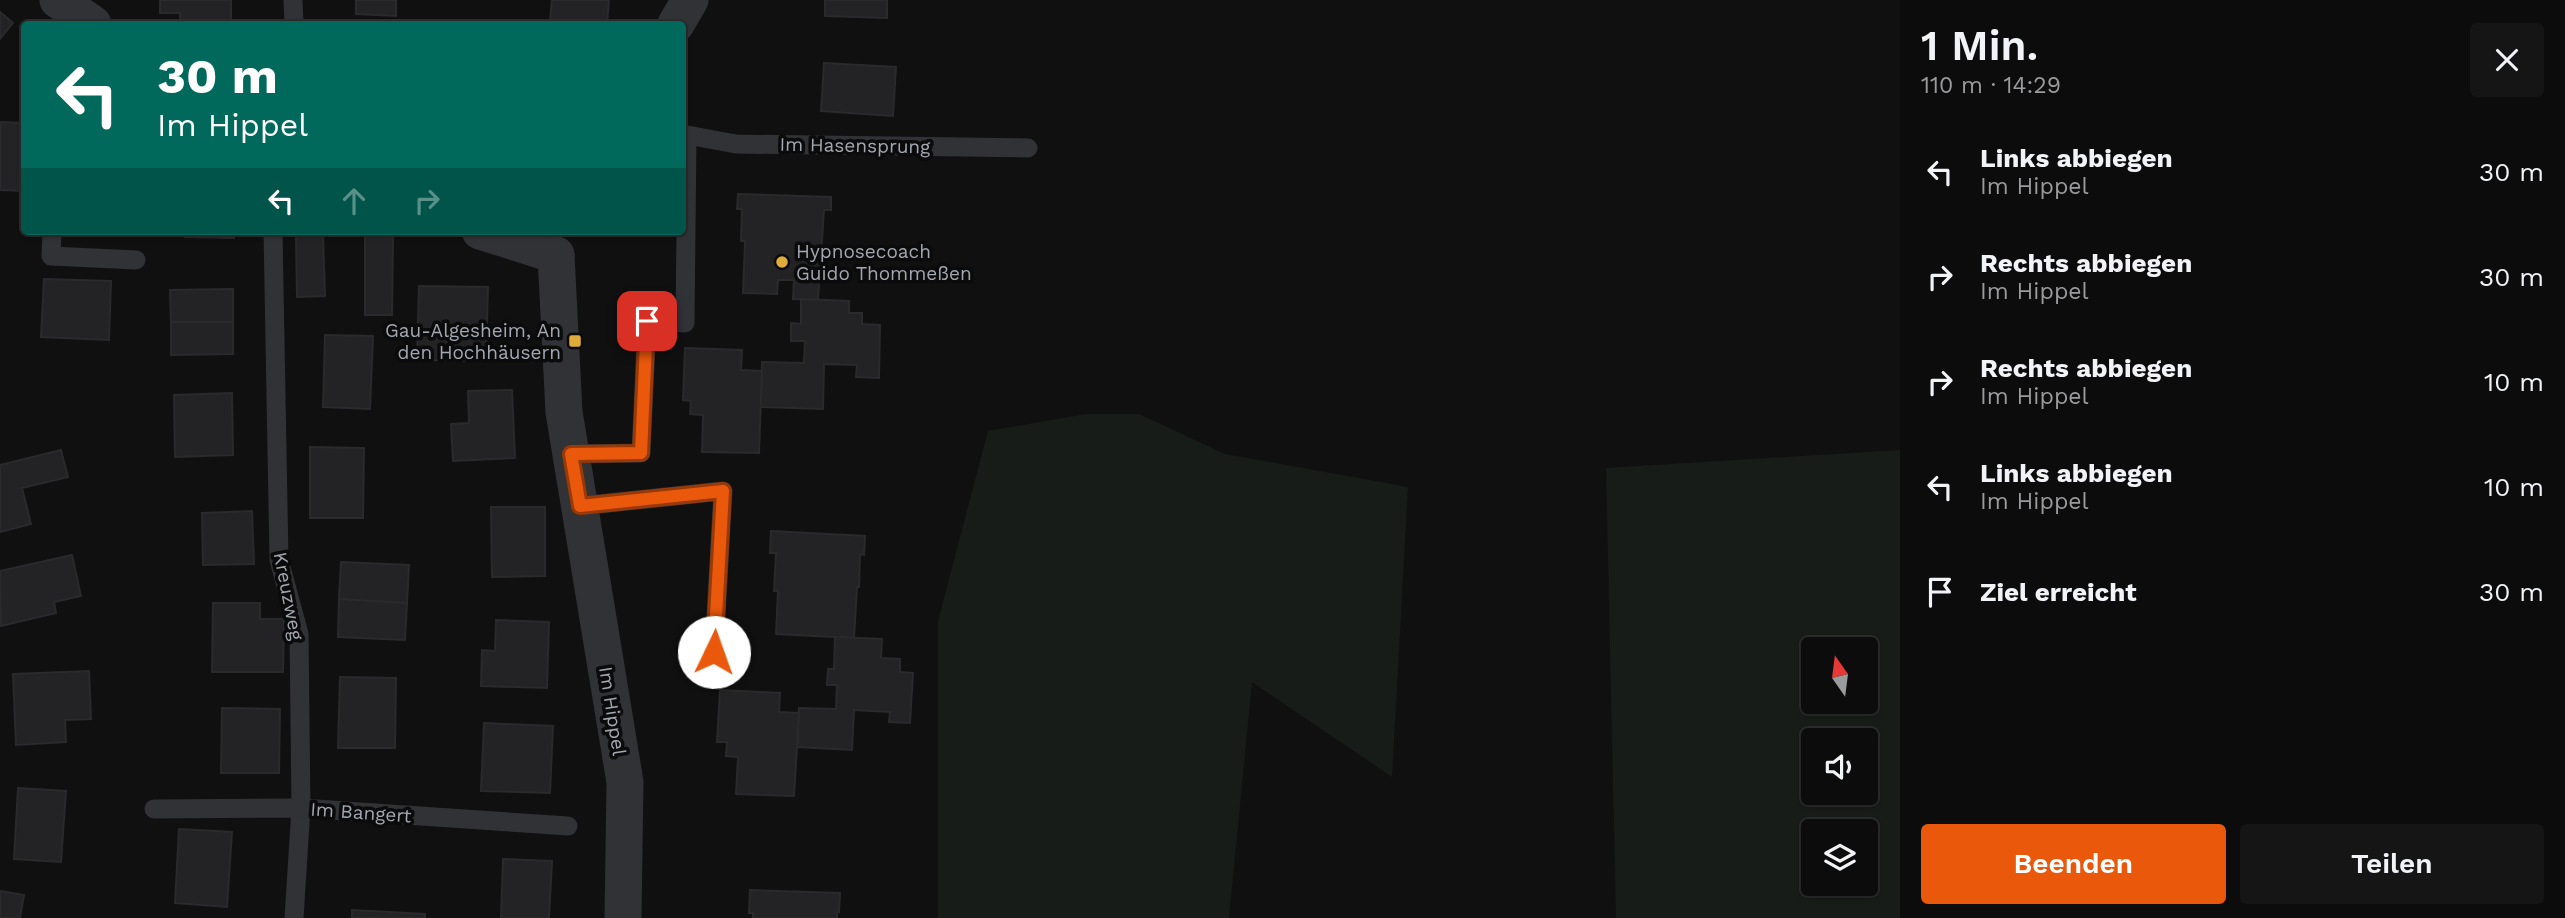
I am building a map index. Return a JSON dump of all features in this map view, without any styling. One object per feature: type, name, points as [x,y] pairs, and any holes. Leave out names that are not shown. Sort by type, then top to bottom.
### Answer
[{"type":"street","points":[[58,0],[89,21]]},
{"type":"street","points":[[678,21],[690,0]]},
{"type":"street","points":[[508,235],[562,243]]},
{"type":"street","name":"Im Hippel","points":[[562,243],[564,412],[625,782],[623,918]]},
{"type":"lane","points":[[57,21],[58,0]]},
{"type":"lane","points":[[293,0],[293,21]]},
{"type":"lane","name":"Im Hasensprung","points":[[686,135],[736,144],[1028,148]]},
{"type":"lane","points":[[52,235],[51,256],[136,260]]},
{"type":"lane","name":"Kreuzweg","points":[[273,235],[279,560],[299,634],[301,808],[294,918]]},
{"type":"lane","points":[[571,454],[641,453],[647,321],[685,323],[685,235]]},
{"type":"lane","points":[[580,506],[723,491],[714,652]]},
{"type":"lane","name":"Im Bangert","points":[[154,808],[301,808],[568,826]]},
{"type":"shaded area","points":[[1086,414],[1139,414],[1225,454],[1408,487],[1392,777],[1252,682],[1229,918],[938,918],[938,621],[988,431]]},
{"type":"shaded area","points":[[1900,450],[1900,918],[1616,918],[1606,468]]},
{"type":"building","points":[[160,0],[231,0],[231,21],[180,21],[180,13],[160,13]]},
{"type":"building","points":[[356,0],[396,0],[396,16],[356,14]]},
{"type":"building","points":[[552,0],[609,0],[607,21],[550,21]]},
{"type":"building","points":[[825,0],[887,0],[887,18],[825,16]]},
{"type":"building","points":[[0,12],[13,23],[0,39]]},
{"type":"building","points":[[824,63],[896,67],[893,116],[821,111]]},
{"type":"building","points":[[0,122],[21,123],[21,191],[0,190]]},
{"type":"building","name":"Hypnosecoach Guido Thommeßen","points":[[738,194],[831,197],[831,210],[824,210],[818,300],[793,299],[794,280],[778,280],[777,294],[743,293],[745,241],[741,241],[742,209],[737,209]]},
{"type":"building","points":[[185,235],[234,235],[234,238]]},
{"type":"building","points":[[323,235],[325,296],[297,297],[296,236]]},
{"type":"building","points":[[365,236],[393,236],[392,315],[365,315]]},
{"type":"building","points":[[44,279],[111,281],[109,340],[41,337]]},
{"type":"building","points":[[419,286],[488,287],[486,361],[417,360]]},
{"type":"building","points":[[233,289],[233,322],[171,322],[170,290]]},
{"type":"building","points":[[801,299],[849,301],[849,313],[862,313],[862,324],[880,325],[879,378],[856,377],[857,365],[824,364],[823,409],[761,407],[762,362],[804,363],[805,341],[791,341],[791,323],[801,324]]},
{"type":"building","points":[[171,322],[233,322],[233,354],[171,355]]},
{"type":"building","points":[[325,335],[373,336],[370,409],[323,407]]},
{"type":"building","points":[[685,348],[742,350],[741,370],[762,371],[759,453],[702,452],[703,415],[690,414],[691,401],[683,400]]},
{"type":"building","points":[[512,390],[515,458],[453,461],[451,424],[469,423],[468,391]]},
{"type":"building","points":[[232,393],[233,455],[175,457],[174,395]]},
{"type":"building","points":[[310,447],[364,448],[363,518],[310,518]]},
{"type":"building","points":[[61,450],[68,477],[22,488],[31,524],[0,532],[0,465]]},
{"type":"building","points":[[491,507],[545,507],[545,576],[492,577]]},
{"type":"building","points":[[252,511],[254,564],[203,565],[202,513]]},
{"type":"building","points":[[771,531],[865,536],[864,555],[860,554],[854,638],[776,634],[778,591],[774,591],[776,553],[770,553]]},
{"type":"building","points":[[72,555],[81,596],[54,602],[56,613],[1,626],[0,571]]},
{"type":"building","points":[[341,562],[409,565],[407,603],[339,599]]},
{"type":"building","points":[[339,599],[407,603],[405,640],[338,637]]},
{"type":"building","points":[[213,603],[260,603],[260,619],[284,619],[283,672],[212,672]]},
{"type":"building","points":[[496,620],[549,622],[547,688],[481,686],[482,650],[495,651]]},
{"type":"building","points":[[835,637],[882,639],[881,658],[900,659],[900,672],[913,673],[910,723],[889,722],[890,712],[854,710],[852,750],[797,747],[799,708],[836,709],[837,685],[827,685],[828,669],[834,669]]},
{"type":"building","points":[[89,671],[91,719],[65,720],[66,742],[16,745],[13,674]]},
{"type":"building","points":[[340,677],[396,678],[395,748],[338,748]]},
{"type":"building","points":[[720,690],[780,693],[779,712],[799,713],[794,796],[736,794],[738,757],[726,756],[727,742],[717,742]]},
{"type":"building","points":[[222,708],[280,709],[279,773],[221,773]]},
{"type":"building","points":[[484,723],[553,726],[550,793],[481,791]]},
{"type":"building","points":[[18,788],[66,791],[61,862],[14,859]]},
{"type":"building","points":[[179,829],[232,832],[227,907],[175,903]]},
{"type":"building","points":[[503,859],[552,861],[549,918],[501,918]]},
{"type":"building","points":[[750,890],[840,893],[839,912],[837,918],[753,918],[753,913],[749,913]]},
{"type":"building","points":[[0,891],[24,895],[20,918],[0,918]]},
{"type":"building","points":[[352,910],[425,914],[425,918],[352,918]]},
{"type":"place","name":"Hypnosecoach Guido Thommeßen","points":[[782,262]]},
{"type":"place","name":"Gau-Algesheim, An den Hochhäusern","points":[[575,341]]},
{"type":"route","points":[[647,321],[641,453],[571,454],[580,506],[723,491],[714,652]]}]
